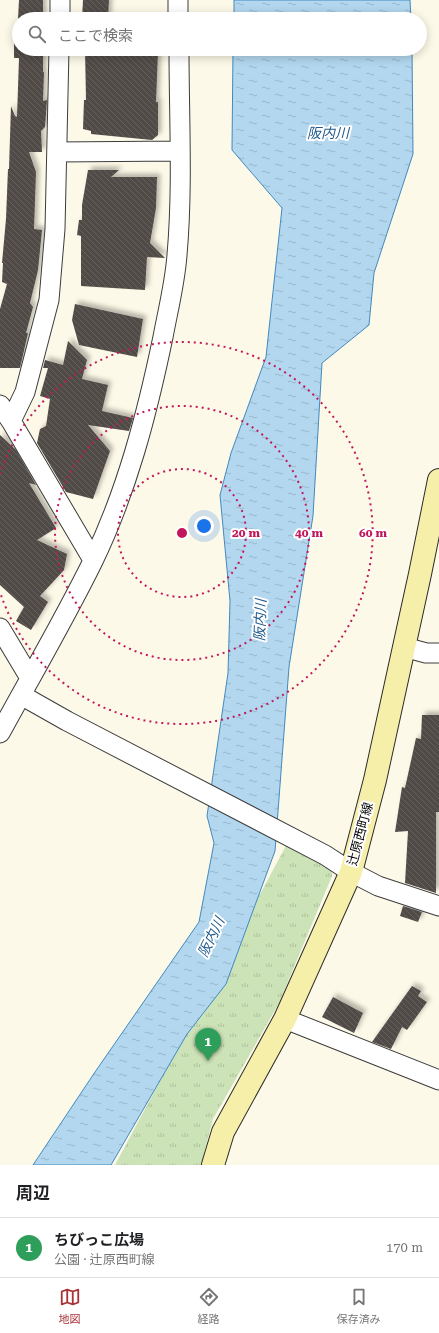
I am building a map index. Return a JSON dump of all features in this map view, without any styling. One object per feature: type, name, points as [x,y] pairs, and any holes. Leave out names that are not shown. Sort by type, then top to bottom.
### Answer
[{"type":"main road","name":"辻原西町線","points":[[213,1165],[223,1132],[285,1019],[350,872],[375,780],[439,480]]},
{"type":"street","points":[[60,0],[60,12]]},
{"type":"street","points":[[178,0],[178,12]]},
{"type":"street","points":[[10,422],[26,392],[49,300],[55,229],[59,56]]},
{"type":"street","points":[[0,733],[94,560],[114,512],[146,412],[174,285],[177,256],[180,211],[179,56]]},
{"type":"street","points":[[57,152],[179,151]]},
{"type":"street","points":[[0,405],[94,560]]},
{"type":"street","points":[[0,628],[30,678]]},
{"type":"street","points":[[404,647],[426,653],[439,653]]},
{"type":"street","points":[[21,695],[67,722],[325,854],[350,872],[378,886],[439,906]]},
{"type":"street","points":[[285,1019],[439,1080]]},
{"type":"green space","points":[[288,842],[332,867],[332,876],[279,1003],[213,1119],[201,1165],[115,1165]]},
{"type":"water","points":[[234,0],[410,0],[411,12],[234,12]]},
{"type":"water","name":"阪内川","points":[[233,56],[412,56],[413,154],[374,273],[369,325],[322,363],[313,516],[289,667],[275,851],[226,984],[187,1034],[111,1165],[33,1165],[95,1072],[199,922],[214,843],[207,816],[228,673],[230,601],[220,495],[231,453],[266,357],[282,208],[232,150]]},
{"type":"building","points":[[19,0],[43,0],[43,12],[18,12]]},
{"type":"building","points":[[83,0],[109,0],[108,12],[82,12]]},
{"type":"building","points":[[14,56],[43,56],[43,101],[47,100],[45,127],[41,131],[42,152],[29,152],[36,172],[34,229],[42,230],[38,270],[30,303],[33,307],[26,333],[28,333],[20,368],[0,368],[0,309],[7,284],[2,282],[2,263],[9,169],[11,106],[15,116],[17,117],[19,58],[14,58]]},
{"type":"building","points":[[85,56],[158,56],[156,102],[158,102],[158,135],[152,140],[91,134],[91,131],[83,129],[84,100],[86,100]]},
{"type":"building","points":[[88,170],[119,170],[111,177],[157,177],[156,208],[150,243],[165,258],[147,257],[145,290],[81,286],[81,236],[77,235],[79,220],[82,220],[82,205]]},
{"type":"building","points":[[75,304],[143,319],[137,357],[79,345],[72,320]]},
{"type":"building","points":[[68,341],[87,360],[82,379],[108,385],[102,411],[133,418],[129,431],[88,425],[110,451],[93,499],[66,492],[37,443],[40,429],[46,426],[50,399],[40,396],[48,368],[43,368],[45,360],[63,365]]},
{"type":"building","points":[[0,435],[16,450],[36,485],[29,483],[56,528],[37,540],[67,554],[64,570],[40,596],[48,602],[31,630],[16,621],[24,607],[0,585]]},
{"type":"building","points":[[422,715],[439,715],[439,812],[436,812],[436,893],[405,883],[408,831],[395,832],[402,787],[405,788],[416,738],[421,739]]},
{"type":"building","points":[[403,906],[422,912],[418,922],[400,916]]},
{"type":"building","points":[[412,986],[421,991],[418,996],[427,1002],[407,1030],[402,1027],[391,1049],[372,1042]]},
{"type":"building","points":[[333,997],[363,1013],[354,1033],[322,1017]]},
{"type":"place","name":"ちびっこ広場","points":[[208,1061]]}]
